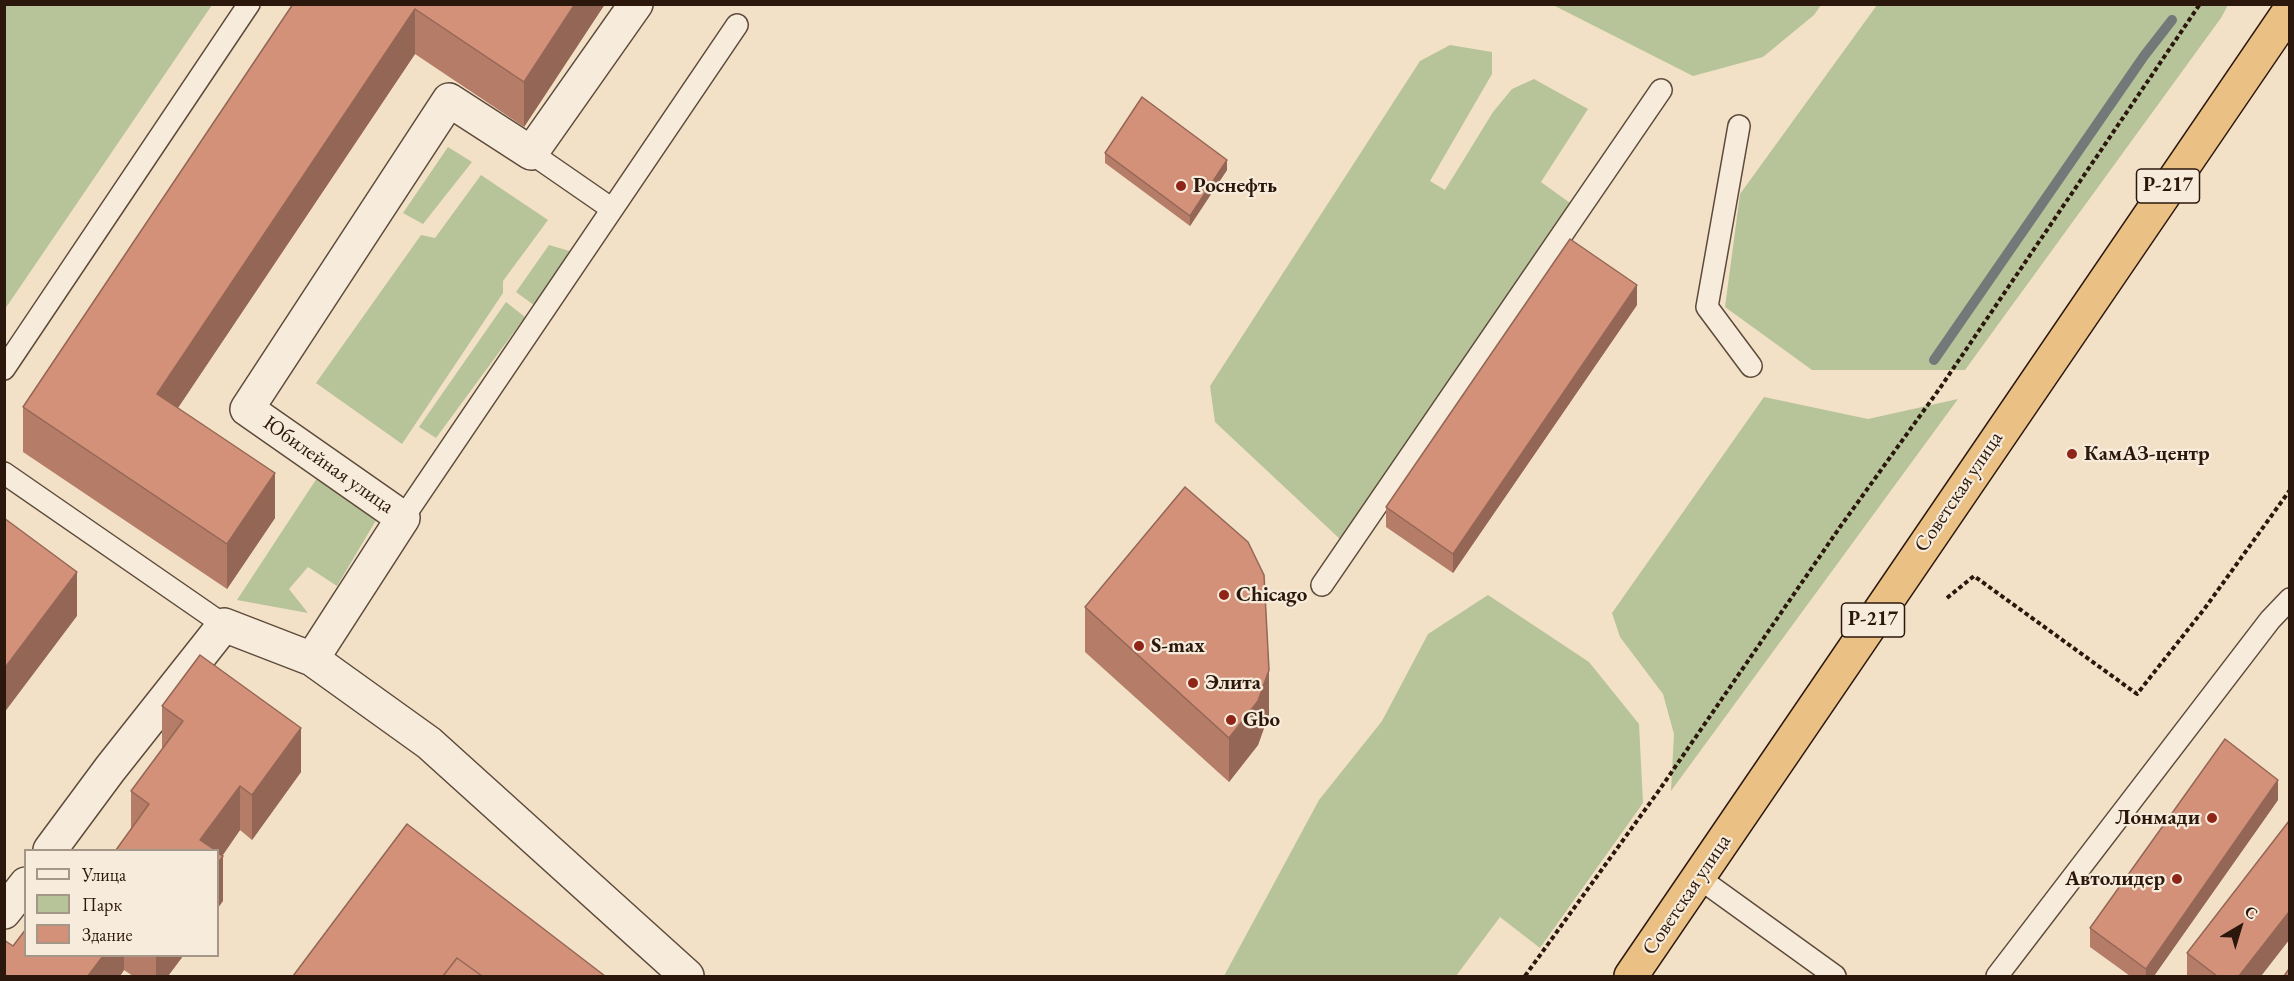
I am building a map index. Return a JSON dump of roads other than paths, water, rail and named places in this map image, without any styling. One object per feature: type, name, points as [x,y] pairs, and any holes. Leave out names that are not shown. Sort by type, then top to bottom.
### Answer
[{"type":"highway","name":"Советская улица","points":[[1631,976],[2280,33],[2289,10]]},
{"type":"street","points":[[531,153],[636,4]]},
{"type":"street","name":"Юбилейная улица","points":[[312,659],[403,518],[247,409],[449,100],[531,153]]},
{"type":"street","points":[[51,849],[110,769],[224,625],[312,659],[429,743],[687,976]]},
{"type":"street","points":[[4,912],[24,887]]},
{"type":"lane","points":[[4,369],[249,4]]},
{"type":"lane","points":[[403,518],[737,25]]},
{"type":"lane","points":[[1322,585],[1662,90]]},
{"type":"lane","points":[[1739,126],[1707,307],[1751,366]]},
{"type":"lane","points":[[531,153],[612,209]]},
{"type":"lane","points":[[4,473],[224,625]]},
{"type":"lane","points":[[1997,976],[2270,620],[2289,599]]},
{"type":"lane","points":[[1699,878],[1835,976]]},
{"type":"waterway","points":[[1934,360],[2144,56],[2172,20]]},
{"type":"place","name":"Роснефть","points":[[1181,186]]},
{"type":"place","name":"КамАЗ-центр","points":[[2072,454]]},
{"type":"place","name":"Chicago","points":[[1224,595]]},
{"type":"place","name":"S-max","points":[[1139,646]]},
{"type":"place","name":"Элита","points":[[1193,683]]},
{"type":"place","name":"Gbo","points":[[1231,720]]},
{"type":"place","name":"Лонмади","points":[[2212,818]]},
{"type":"place","name":"Автолидер","points":[[2177,879]]}]
